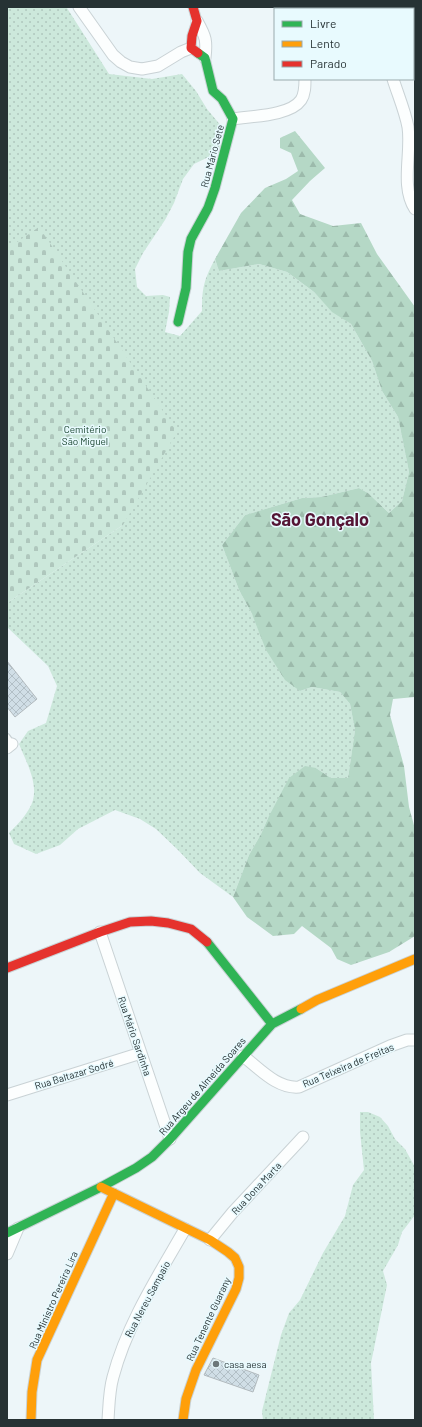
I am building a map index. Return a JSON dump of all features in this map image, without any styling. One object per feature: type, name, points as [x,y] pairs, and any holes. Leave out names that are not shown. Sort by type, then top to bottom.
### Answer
[{"type":"street","points":[[79,7],[113,55],[130,67],[142,69],[158,66],[181,52],[191,48]]},
{"type":"street","points":[[191,48],[205,58],[207,44],[204,33],[197,21],[193,7]]},
{"type":"street","points":[[191,48],[192,36],[197,21]]},
{"type":"street","name":"Rua Mário Sete","points":[[178,322],[186,288],[188,252],[191,239],[208,208],[215,188],[233,119],[222,99],[214,91],[205,58]]},
{"type":"street","points":[[233,119],[283,112],[294,107],[301,100],[304,93],[305,80]]},
{"type":"street","points":[[393,80],[408,125],[410,145],[407,185],[410,202],[415,209]]},
{"type":"street","points":[[7,968],[130,922],[151,921],[168,923],[191,929],[209,943],[272,1024]]},
{"type":"street","name":"Rua Mário Sardinha","points":[[100,932],[142,1053],[170,1140]]},
{"type":"street","name":"Rua Argeu de Almeida Soares","points":[[7,1233],[101,1187],[136,1168],[152,1157],[170,1140],[272,1024],[317,1000],[399,965],[415,960]]},
{"type":"street","name":"Rua Teixeira de Freitas","points":[[243,1056],[273,1080],[291,1088],[299,1087],[390,1046],[407,1040],[415,1040]]},
{"type":"street","name":"Rua Baltazar Sodré","points":[[7,1095],[142,1053]]},
{"type":"street","name":"Rua Dona Marta","points":[[210,1240],[233,1212],[303,1137]]},
{"type":"street","name":"Rua Tenente Guarany","points":[[101,1187],[210,1240],[235,1258],[239,1267],[239,1278],[236,1289],[196,1370],[186,1399],[183,1420]]},
{"type":"street","name":"Rua Ministro Pereira Líra","points":[[31,1420],[32,1392],[38,1360],[114,1193]]},
{"type":"street","points":[[7,1254],[18,1228]]},
{"type":"street","name":"Rua Nereu Sampaio","points":[[108,1420],[112,1379],[126,1337],[157,1277],[185,1229]]},
{"type":"green space","points":[[7,7],[67,8],[109,74],[152,79],[182,74],[222,127],[219,152],[194,164],[183,179],[174,203],[165,220],[143,253],[135,269],[137,287],[146,296],[163,295],[170,297],[165,332],[180,336],[202,311],[204,284],[215,259],[219,271],[259,264],[287,272],[314,292],[332,311],[351,324],[372,361],[382,391],[398,417],[409,472],[402,501],[389,513],[368,493],[359,488],[321,497],[302,498],[245,515],[222,545],[239,590],[252,614],[300,691],[312,687],[340,692],[350,704],[355,730],[348,778],[331,778],[316,768],[268,818],[249,855],[233,897],[200,873],[156,829],[140,819],[115,810],[78,829],[60,845],[36,854],[14,844],[9,833],[27,812],[33,801],[34,793],[32,776],[19,744],[28,731],[46,723],[57,686],[48,666],[7,627],[7,603],[123,525],[7,249]]},
{"type":"green space","points":[[295,131],[325,168],[292,200],[300,214],[333,226],[361,223],[377,254],[415,307],[415,697],[393,699],[390,715],[404,766],[409,807],[415,829],[415,936],[389,952],[351,965],[337,959],[331,948],[302,926],[294,934],[273,936],[247,917],[233,897],[249,855],[289,778],[305,766],[316,768],[331,778],[348,778],[355,730],[350,704],[340,692],[312,687],[300,691],[285,680],[266,650],[252,614],[239,590],[222,545],[245,515],[302,498],[321,497],[359,488],[368,493],[389,513],[402,501],[409,472],[398,417],[382,391],[372,361],[351,324],[332,312],[314,292],[287,272],[259,264],[219,271],[215,259],[241,213],[265,188],[286,179],[298,171],[291,153],[280,148],[280,138]]},
{"type":"green space","name":"Cemitério São Miguel","points":[[39,227],[177,432],[123,525],[7,603],[7,249]]},
{"type":"green space","points":[[360,1112],[368,1112],[380,1117],[388,1126],[395,1139],[405,1149],[415,1167],[415,1215],[402,1232],[398,1245],[383,1271],[387,1285],[371,1363],[374,1420],[263,1420],[262,1411],[281,1335],[289,1313],[300,1300],[323,1253],[345,1216],[353,1185],[364,1170],[360,1132]]},
{"type":"building","points":[[7,661],[37,699],[15,717],[7,707]]},
{"type":"building","name":"casa aesa","points":[[213,1358],[259,1375],[253,1392],[204,1375]]},
{"type":"traffic: fast","points":[[178,322],[186,288],[188,252],[191,239],[208,208],[215,188],[233,119],[222,99],[213,91],[205,58],[198,53]]},
{"type":"traffic: fast","points":[[207,942],[272,1024]]},
{"type":"traffic: fast","points":[[7,1233],[101,1187],[136,1168],[152,1157],[170,1139],[272,1024],[301,1009]]},
{"type":"traffic: slow","points":[[301,1009],[317,1000],[415,959]]},
{"type":"traffic: slow","points":[[101,1187],[210,1240],[235,1258],[239,1267],[239,1278],[236,1289],[196,1370],[186,1399],[183,1420]]},
{"type":"traffic: slow","points":[[31,1420],[32,1392],[37,1360],[114,1193]]},
{"type":"traffic: jam","points":[[193,7],[197,21],[192,36],[191,48],[198,53]]},
{"type":"traffic: jam","points":[[7,968],[130,922],[151,921],[168,923],[191,929],[207,942]]},
{"type":"place","name":"casa aesa","points":[[216,1364]]},
{"type":"district","name":"São Gonçalo","points":[[320,519]]}]
